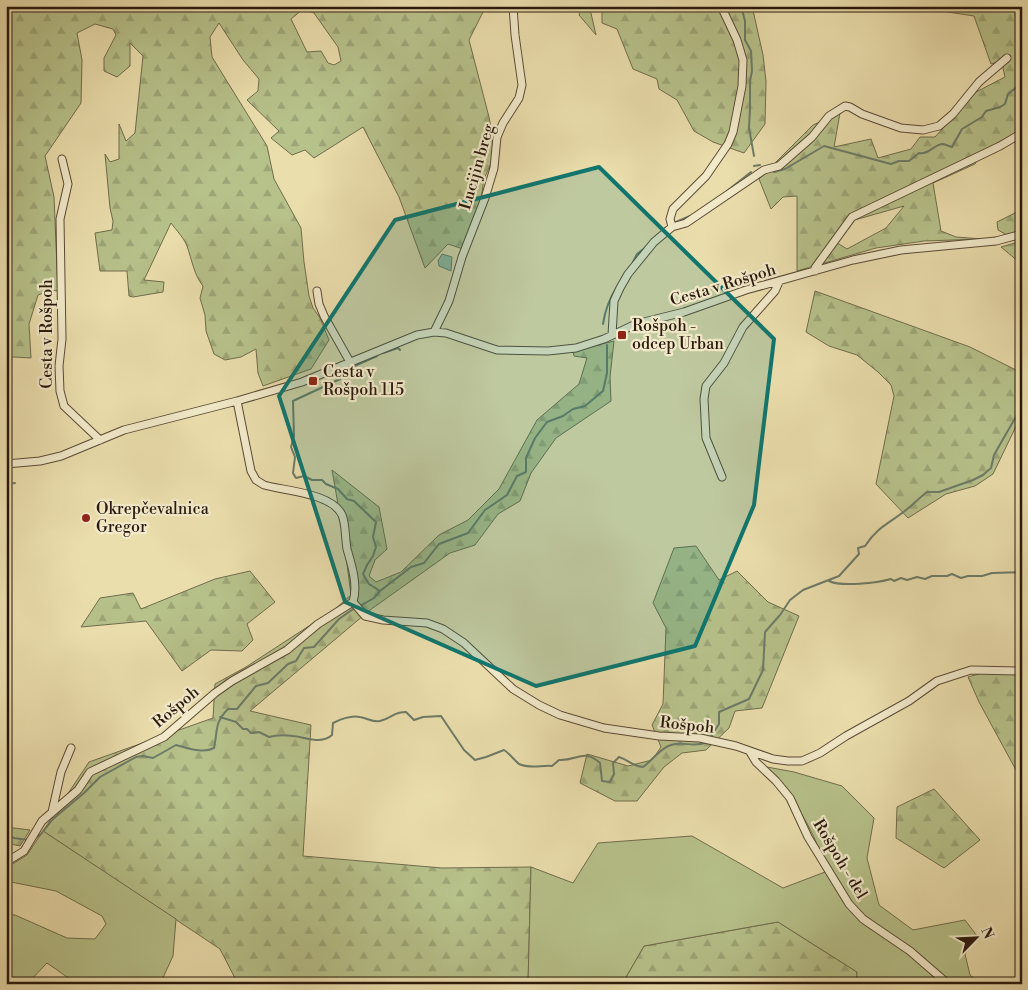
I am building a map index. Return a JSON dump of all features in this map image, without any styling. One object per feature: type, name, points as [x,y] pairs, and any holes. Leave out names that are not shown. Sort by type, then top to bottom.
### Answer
[{"type":"street","name":"Lucijin breg","points":[[434,332],[449,301],[462,257],[494,168],[497,137],[503,123],[519,98],[522,85],[513,6]]},
{"type":"street","points":[[672,228],[670,219],[673,209],[706,176],[728,144],[733,132],[742,86],[743,60],[737,40],[721,6]]},
{"type":"street","points":[[612,336],[614,301],[620,288],[654,242],[672,228],[686,223],[764,170],[779,166],[812,137],[830,116],[845,106],[901,128],[923,130],[939,126],[953,114],[979,82],[1007,58]]},
{"type":"street","points":[[815,270],[852,217],[1000,146],[1022,133]]},
{"type":"street","name":"Cesta v Rošpoh","points":[[62,159],[68,184],[60,219],[62,339],[59,366],[61,400],[64,406],[100,440]]},
{"type":"street","name":"Cesta v Rošpoh","points":[[6,464],[40,461],[60,456],[124,430],[302,382],[417,335],[434,332],[446,333],[498,350],[532,351],[576,348],[612,336],[636,324],[684,312],[746,290],[877,254],[989,242],[1022,234]]},
{"type":"street","points":[[722,477],[706,438],[704,399],[706,386],[724,363],[743,327],[775,291],[779,282]]},
{"type":"street","points":[[317,291],[319,304],[324,316],[350,362]]},
{"type":"street","points":[[237,401],[251,471],[256,480],[264,485],[321,498],[334,505],[342,515],[354,580],[356,606]]},
{"type":"street","name":"Rošpoh","points":[[6,862],[17,856],[27,846],[42,821],[78,790],[90,772],[164,737],[215,693],[232,681],[287,650],[318,624],[356,606],[366,616],[376,619],[427,623],[443,629],[464,643],[513,689],[560,715],[604,728],[659,736],[700,738],[788,761],[802,761],[820,753],[846,736],[902,705],[937,681],[971,670],[1022,671]]},
{"type":"street","points":[[52,812],[63,766],[71,748]]},
{"type":"street","name":"Rošpoh - del","points":[[750,752],[756,762],[790,798],[808,837],[849,904],[863,919],[910,951],[948,984]]},
{"type":"highlighted area","points":[[599,167],[774,339],[754,505],[695,646],[536,686],[345,602],[279,396],[395,220]]},
{"type":"green space","points":[[6,6],[486,6],[469,40],[496,152],[484,179],[481,199],[463,249],[448,244],[425,268],[399,197],[363,127],[314,158],[305,150],[292,155],[271,138],[279,131],[247,100],[258,91],[259,79],[243,60],[219,23],[210,37],[212,57],[267,146],[274,179],[301,228],[309,296],[329,340],[311,369],[263,386],[258,373],[256,349],[241,357],[225,360],[214,354],[206,331],[205,315],[200,298],[203,286],[195,272],[186,243],[171,223],[144,280],[164,282],[163,292],[129,296],[127,271],[100,271],[95,233],[112,230],[113,221],[105,154],[110,162],[119,159],[119,124],[126,141],[135,133],[143,56],[130,43],[130,66],[117,77],[104,71],[104,58],[116,35],[113,29],[95,24],[77,33],[82,60],[81,103],[45,156],[54,197],[58,291],[51,290],[38,295],[29,324],[31,358],[13,357],[6,361]],"holes":[[[303,9],[314,13],[338,47],[341,61],[334,65],[328,63],[321,51],[307,52],[291,19]]]},
{"type":"green space","points":[[583,6],[752,6],[763,55],[766,81],[765,124],[744,153],[713,142],[694,131],[677,100],[659,89],[657,79],[633,69],[617,29],[602,23],[602,10],[590,9],[596,35],[579,15]]},
{"type":"green space","points":[[936,6],[1022,6],[1022,130],[984,150],[975,164],[933,183],[941,231],[956,237],[983,239],[924,241],[876,248],[797,271],[797,196],[783,197],[771,209],[759,179],[813,125],[840,113],[834,147],[871,139],[878,158],[911,149],[920,137],[935,137],[976,92],[1005,77],[1003,68],[1005,60],[991,64],[974,16],[941,11]],"holes":[[[904,206],[886,228],[847,249],[834,241],[844,223]]]},
{"type":"green space","points":[[1015,213],[1022,214],[1022,231],[1007,235],[998,230],[997,222]]},
{"type":"green space","points":[[1022,241],[1022,260],[1019,262],[1001,247]]},
{"type":"green space","points":[[815,291],[970,347],[1018,371],[1022,368],[1022,414],[993,474],[975,486],[946,494],[908,518],[876,484],[894,396],[891,385],[857,355],[829,346],[806,332]]},
{"type":"green space","points":[[614,341],[610,377],[611,401],[556,438],[531,473],[520,501],[498,514],[475,545],[450,553],[370,610],[250,711],[311,725],[303,856],[442,868],[531,867],[528,984],[238,984],[220,949],[43,831],[89,762],[213,718],[215,684],[246,667],[335,609],[351,595],[332,470],[379,507],[387,549],[375,560],[369,576],[376,582],[401,572],[439,535],[468,520],[499,489],[537,420],[579,384],[587,358],[574,356],[573,351]]},
{"type":"green space","points":[[696,546],[719,580],[737,571],[768,602],[799,616],[762,708],[735,711],[729,728],[706,750],[682,753],[664,767],[637,801],[615,801],[580,783],[587,754],[628,766],[652,760],[661,747],[652,725],[663,704],[666,628],[653,603],[674,548]]},
{"type":"green space","points":[[250,571],[275,602],[247,624],[253,640],[242,651],[211,650],[182,671],[146,621],[81,627],[100,598],[133,593],[141,609],[215,579]]},
{"type":"green space","points":[[986,672],[1022,674],[1022,781],[979,702],[968,677]]},
{"type":"green space","points":[[767,767],[794,772],[842,786],[874,818],[867,858],[879,905],[913,930],[965,920],[977,936],[965,954],[970,975],[980,984],[857,984],[857,972],[778,922],[644,946],[622,984],[528,984],[531,867],[573,883],[598,843],[692,836],[783,888],[825,872],[822,857],[803,816]]},
{"type":"green space","points":[[934,789],[980,840],[944,868],[896,838],[897,807]]},
{"type":"green space","points":[[6,827],[30,830],[20,846],[6,843]]},
{"type":"green space","points":[[43,831],[176,919],[173,956],[160,984],[77,984],[47,963],[27,984],[6,984],[6,914],[15,915],[67,938],[95,939],[106,924],[102,916],[56,891],[6,881],[6,868],[27,855]]},
{"type":"green space","points":[[778,922],[857,972],[857,984],[622,984],[644,946]]},
{"type":"shaded area","points":[[442,254],[452,257],[451,271],[439,266],[438,261]]},
{"type":"waterway","points":[[741,6],[745,21],[745,40],[751,51],[752,71],[749,128],[754,156]]},
{"type":"waterway","points":[[774,172],[785,169],[824,146],[891,164],[899,161],[909,161],[919,153],[926,152],[940,144],[952,147],[962,129],[982,117],[986,111],[1005,104],[1008,94],[1022,83]]},
{"type":"waterway","points":[[754,166],[760,165]]},
{"type":"waterway","points":[[727,191],[751,172]]},
{"type":"waterway","points":[[676,222],[690,216]]},
{"type":"waterway","points":[[658,235],[669,225]]},
{"type":"waterway","points":[[633,262],[637,254],[646,247]]},
{"type":"waterway","points":[[603,324],[608,305],[617,287]]},
{"type":"waterway","points":[[360,606],[374,598],[380,591],[411,567],[424,563],[439,544],[468,533],[485,510],[507,495],[517,476],[526,472],[526,458],[535,438],[547,422],[563,416],[573,409],[585,406],[603,391],[607,373],[607,345]]},
{"type":"waterway","points":[[383,353],[398,348],[400,350]]},
{"type":"waterway","points":[[350,368],[377,356]]},
{"type":"waterway","points":[[347,371],[340,379],[293,401],[294,436],[291,447],[295,457],[293,473],[296,478],[304,476],[312,480],[322,480],[326,484],[338,489],[347,499],[354,501],[376,522],[373,537],[376,547],[363,574],[369,584],[380,591]]},
{"type":"waterway","points":[[710,738],[719,724],[719,712],[749,699],[763,670],[765,632],[790,600],[803,590],[839,576],[859,554],[858,548],[865,546],[879,530],[927,492],[939,492],[973,480],[991,468],[994,455],[1018,413],[1022,391]]},
{"type":"waterway","points":[[6,484],[15,483]]},
{"type":"waterway","points":[[829,581],[842,584],[859,584],[891,579],[894,581],[901,578],[907,580],[917,577],[925,579],[932,576],[952,574],[961,578],[992,573],[1022,572]]},
{"type":"waterway","points":[[34,839],[41,834],[53,819],[100,777],[136,757],[153,758],[176,745],[200,750],[214,748],[218,723],[228,709],[237,709],[256,686],[268,683],[288,664],[296,661],[304,648],[314,647],[339,619],[356,607]]},
{"type":"waterway","points":[[220,717],[236,722],[243,729],[247,729],[251,733],[259,732],[269,737],[287,735],[323,740],[332,735],[333,723],[350,717],[378,721],[402,712],[406,712],[414,720],[423,717],[441,716],[464,750],[475,760],[504,750],[519,764],[527,766],[552,766],[559,760],[589,756],[600,763],[602,781],[610,782],[614,774],[613,763],[619,757],[643,767],[663,749],[671,745],[702,744],[707,742]]},
{"type":"waterway","points":[[6,835],[28,840]]},
{"type":"place","name":"Rošpoh - odcep Urban","points":[[622,335]]},
{"type":"place","name":"Cesta v Rošpoh 115","points":[[313,381]]},
{"type":"place","name":"Okrepčevalnica Gregor","points":[[86,518]]}]
